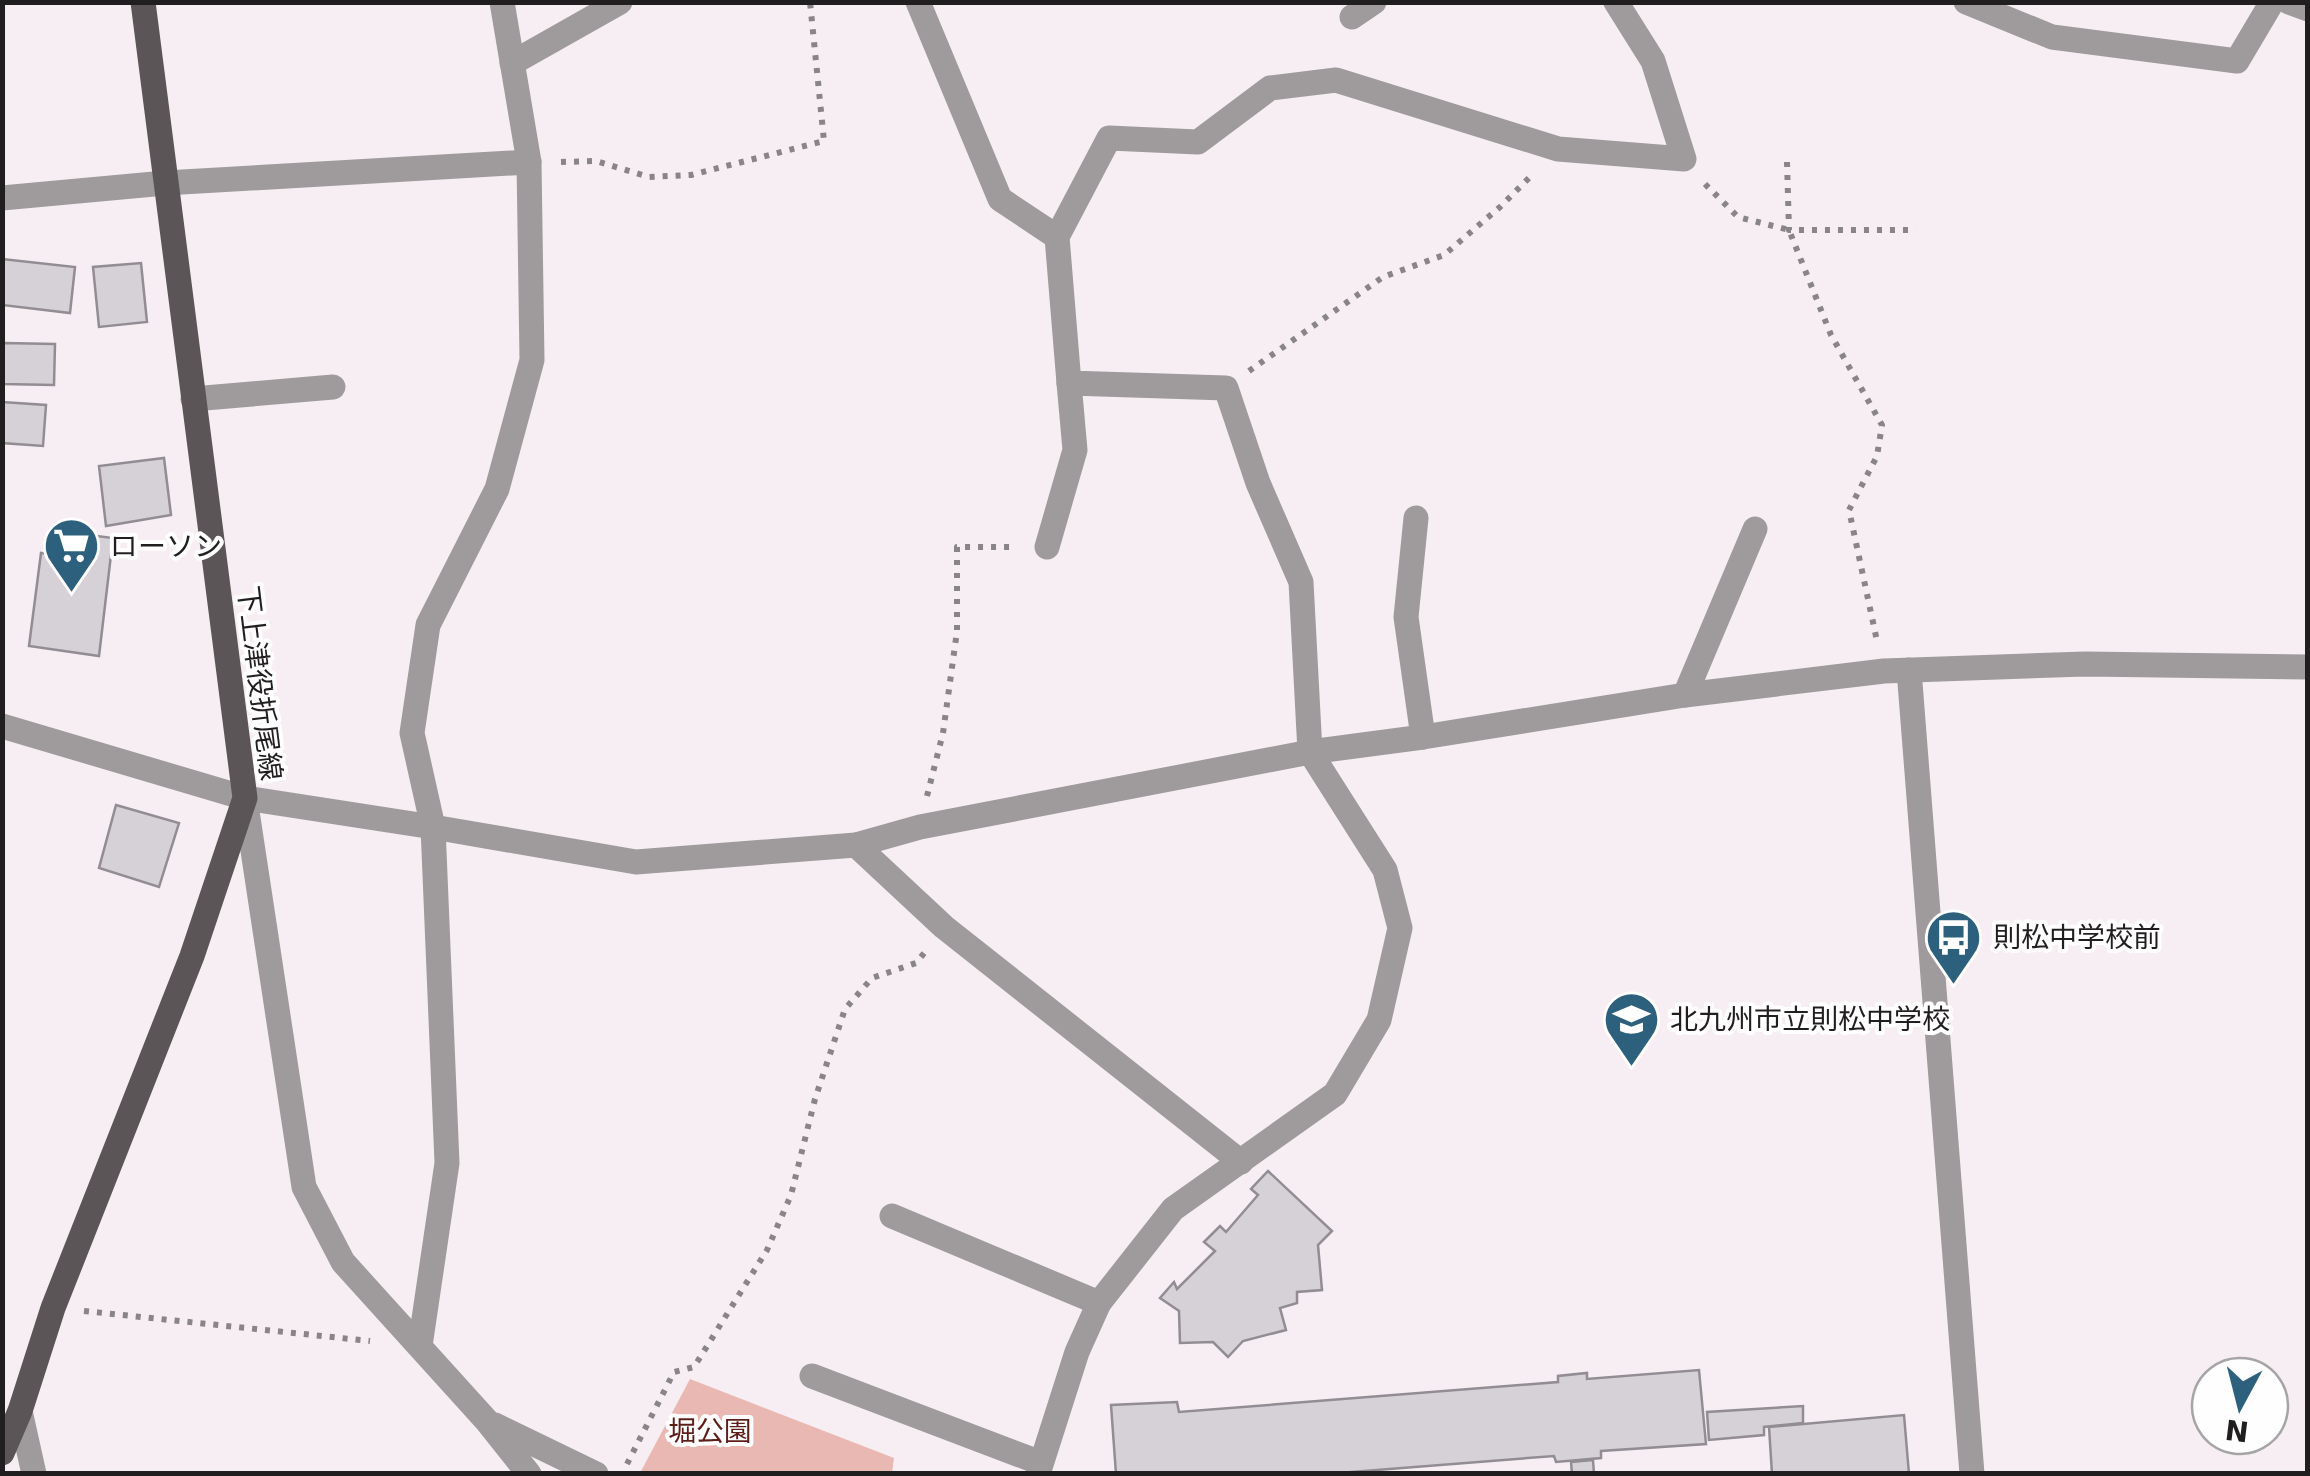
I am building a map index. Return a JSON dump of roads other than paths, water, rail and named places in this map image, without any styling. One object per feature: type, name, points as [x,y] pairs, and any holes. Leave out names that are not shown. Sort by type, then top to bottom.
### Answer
[{"type":"main road","name":"下上津役折尾線","points":[[2,1453],[20,1411],[53,1308],[192,956],[245,798],[143,2]]},
{"type":"street","points":[[420,1346],[447,1163],[432,827],[412,732],[428,626],[496,490],[532,360],[530,162],[502,2]]},
{"type":"street","points":[[512,63],[620,2]]},
{"type":"street","points":[[918,2],[1000,200],[1057,237]]},
{"type":"street","points":[[1352,17],[1374,2]]},
{"type":"street","points":[[1047,547],[1075,450],[1057,237],[1109,138],[1198,142],[1270,88],[1336,80],[1558,149],[1684,159],[1653,61],[1616,2]]},
{"type":"street","points":[[1966,2],[2052,37],[2238,61],[2272,2]]},
{"type":"street","points":[[2289,2],[2308,9]]},
{"type":"street","points":[[2,198],[166,183],[530,162]]},
{"type":"street","points":[[812,1376],[1040,1468],[1077,1352],[1098,1303],[1174,1209],[1335,1094],[1379,1020],[1400,928],[1385,870],[1310,752],[1301,582],[1258,483],[1226,388],[1069,383]]},
{"type":"street","points":[[193,399],[333,386]]},
{"type":"street","points":[[1416,518],[1406,617],[1423,738]]},
{"type":"street","points":[[1684,695],[1755,529]]},
{"type":"street","points":[[2,726],[245,798],[636,862],[856,845],[920,827],[1310,752],[1423,738],[1684,695],[1896,671],[2086,664],[2308,667]]},
{"type":"street","points":[[1896,671],[1972,1474]]},
{"type":"street","points":[[245,798],[304,1187],[344,1262],[486,1420],[529,1474]]},
{"type":"street","points":[[856,845],[944,928],[1241,1162]]},
{"type":"street","points":[[892,1216],[1098,1303]]},
{"type":"street","points":[[20,1411],[34,1474]]},
{"type":"street","points":[[486,1420],[596,1474]]},
{"type":"place","name":"ローソン","points":[[71,595]]},
{"type":"place","name":"則松中学校前","points":[[1954,986]]},
{"type":"place","name":"北九州市立則松中学校","points":[[1631,1068]]},
{"type":"park label","name":"堀公園","points":[[710,1431]]}]
